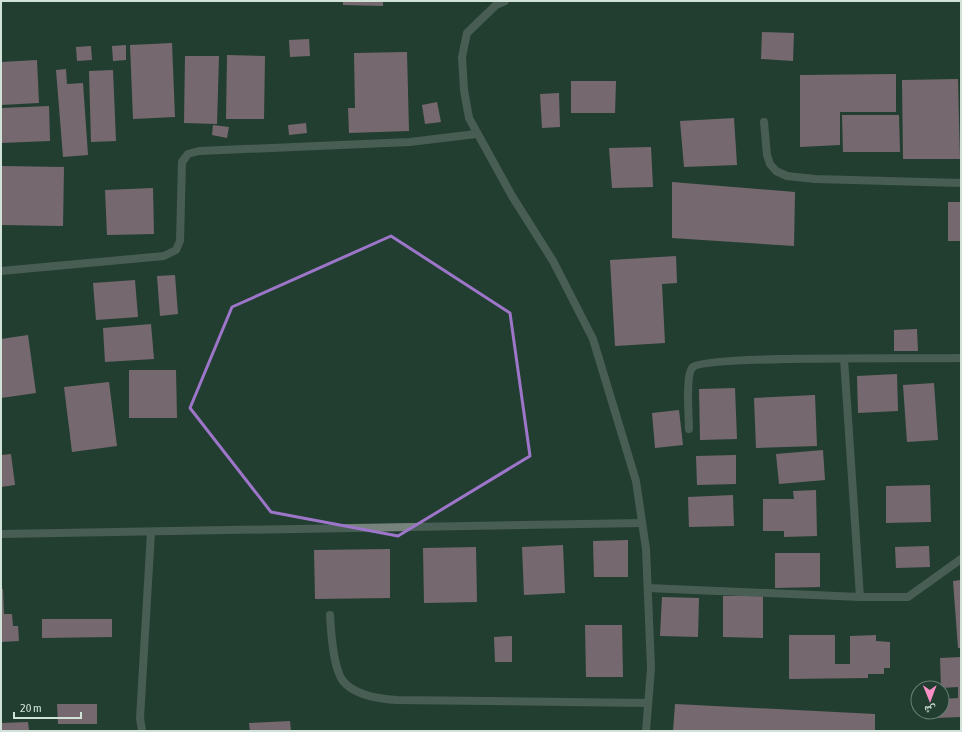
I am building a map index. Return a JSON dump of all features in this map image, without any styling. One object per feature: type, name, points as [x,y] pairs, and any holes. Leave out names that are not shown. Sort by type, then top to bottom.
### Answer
[{"type":"street","points":[[505,1],[496,5],[467,33],[462,57],[464,90],[469,118],[476,134],[491,155],[512,196],[553,260],[593,339],[636,481],[646,549],[648,588],[651,668],[646,731]]},
{"type":"street","points":[[764,122],[767,155],[770,164],[776,171],[787,176],[815,179],[961,183]]},
{"type":"street","points":[[1,271],[164,256],[176,250],[181,235],[182,162],[188,154],[199,151],[410,142],[476,134]]},
{"type":"street","points":[[689,429],[688,383],[690,370],[693,366],[704,362],[754,360],[961,358]]},
{"type":"street","points":[[844,359],[860,597]]},
{"type":"street","points":[[1,534],[642,524]]},
{"type":"street","points":[[142,731],[140,718],[151,532]]},
{"type":"street","points":[[648,588],[860,597],[908,596],[961,559]]},
{"type":"street","points":[[330,615],[338,670],[344,682],[361,693],[375,698],[397,700],[648,703]]},
{"type":"highlighted area","points":[[391,236],[510,313],[530,456],[398,536],[271,512],[190,408],[232,307]]},
{"type":"building","points":[[343,1],[383,1],[383,6],[343,5]]},
{"type":"building","points":[[762,32],[794,33],[793,61],[761,59]]},
{"type":"building","points":[[309,39],[310,56],[290,57],[289,40]]},
{"type":"building","points":[[172,43],[175,117],[133,119],[130,45]]},
{"type":"building","points":[[126,45],[126,60],[113,61],[112,46]]},
{"type":"building","points":[[91,46],[92,60],[77,61],[76,47]]},
{"type":"building","points":[[407,52],[409,131],[349,133],[348,108],[355,108],[354,53]]},
{"type":"building","points":[[227,55],[265,56],[264,119],[226,119]]},
{"type":"building","points":[[185,56],[219,56],[217,124],[184,123]]},
{"type":"building","points":[[37,60],[39,103],[1,105],[1,62]]},
{"type":"building","points":[[66,69],[67,84],[83,83],[88,155],[63,157],[56,70]]},
{"type":"building","points":[[113,70],[116,141],[91,142],[89,71]]},
{"type":"building","points":[[896,74],[896,112],[840,112],[840,145],[800,147],[800,75]]},
{"type":"building","points":[[958,79],[960,159],[903,159],[902,80]]},
{"type":"building","points":[[571,81],[616,81],[615,113],[571,113]]},
{"type":"building","points":[[559,93],[560,127],[542,128],[540,94]]},
{"type":"building","points":[[437,102],[441,122],[425,124],[422,105]]},
{"type":"building","points":[[49,106],[50,141],[1,143],[1,108]]},
{"type":"building","points":[[842,115],[899,115],[900,152],[843,152]]},
{"type":"building","points":[[734,118],[737,165],[684,167],[680,121]]},
{"type":"building","points":[[306,123],[307,133],[289,135],[288,125]]},
{"type":"building","points":[[213,125],[229,127],[227,138],[212,135]]},
{"type":"building","points":[[651,147],[653,187],[612,188],[609,148]]},
{"type":"building","points":[[1,166],[64,167],[63,226],[1,225]]},
{"type":"building","points":[[672,182],[795,192],[794,246],[672,238]]},
{"type":"building","points":[[153,188],[154,234],[107,235],[105,190]]},
{"type":"building","points":[[948,202],[961,202],[961,241],[948,241]]},
{"type":"building","points":[[676,256],[677,283],[662,284],[665,343],[615,346],[610,260]]},
{"type":"building","points":[[175,275],[178,314],[160,316],[157,276]]},
{"type":"building","points":[[135,280],[138,317],[96,320],[93,283]]},
{"type":"building","points":[[151,324],[154,359],[105,362],[103,328]]},
{"type":"building","points":[[917,329],[918,351],[894,351],[894,330]]},
{"type":"building","points":[[28,335],[36,393],[1,398],[1,339]]},
{"type":"building","points":[[129,370],[176,370],[177,418],[129,418]]},
{"type":"building","points":[[897,374],[898,411],[858,413],[857,376]]},
{"type":"building","points":[[109,382],[117,446],[72,452],[64,387]]},
{"type":"building","points":[[934,383],[938,440],[907,442],[903,385]]},
{"type":"building","points":[[735,388],[737,439],[700,440],[699,389]]},
{"type":"building","points":[[815,395],[817,446],[756,448],[754,398]]},
{"type":"building","points":[[679,410],[683,445],[655,448],[652,413]]},
{"type":"building","points":[[823,450],[825,480],[779,484],[776,454]]},
{"type":"building","points":[[11,454],[15,485],[1,487],[1,455]]},
{"type":"building","points":[[736,455],[736,484],[697,485],[696,456]]},
{"type":"building","points":[[930,485],[931,522],[886,523],[886,486]]},
{"type":"building","points":[[816,490],[817,536],[784,537],[784,531],[763,531],[763,499],[794,499],[793,491]]},
{"type":"building","points":[[733,495],[734,526],[689,527],[688,497]]},
{"type":"building","points":[[628,540],[628,577],[594,577],[593,541]]},
{"type":"building","points":[[563,545],[565,593],[524,595],[522,547]]},
{"type":"building","points":[[929,546],[930,567],[896,568],[895,547]]},
{"type":"building","points":[[476,547],[477,602],[424,603],[423,548]]},
{"type":"building","points":[[390,549],[390,598],[315,599],[314,550]]},
{"type":"building","points":[[775,553],[820,553],[820,587],[775,588]]},
{"type":"building","points":[[961,580],[961,648],[958,648],[953,581]]},
{"type":"building","points":[[1,589],[3,589],[4,614],[12,614],[13,626],[18,626],[19,641],[1,642]]},
{"type":"building","points":[[723,596],[763,596],[763,638],[723,637]]},
{"type":"building","points":[[662,597],[699,598],[698,637],[660,636]]},
{"type":"building","points":[[42,619],[112,619],[112,637],[42,638]]},
{"type":"building","points":[[585,625],[622,625],[623,677],[586,677]]},
{"type":"building","points":[[789,635],[835,635],[835,664],[850,664],[850,636],[876,635],[876,641],[890,642],[890,668],[884,668],[884,674],[868,674],[868,678],[789,679]]},
{"type":"building","points":[[512,636],[512,662],[495,662],[494,637]]},
{"type":"building","points":[[961,657],[961,717],[950,717],[950,698],[958,698],[958,687],[950,687],[950,680],[941,680],[940,658]]},
{"type":"building","points":[[57,704],[97,704],[97,724],[58,724]]},
{"type":"building","points":[[675,704],[875,714],[875,731],[673,731]]},
{"type":"building","points":[[290,721],[291,731],[250,731],[249,723]]},
{"type":"building","points":[[28,722],[29,731],[1,731],[1,723]]}]
